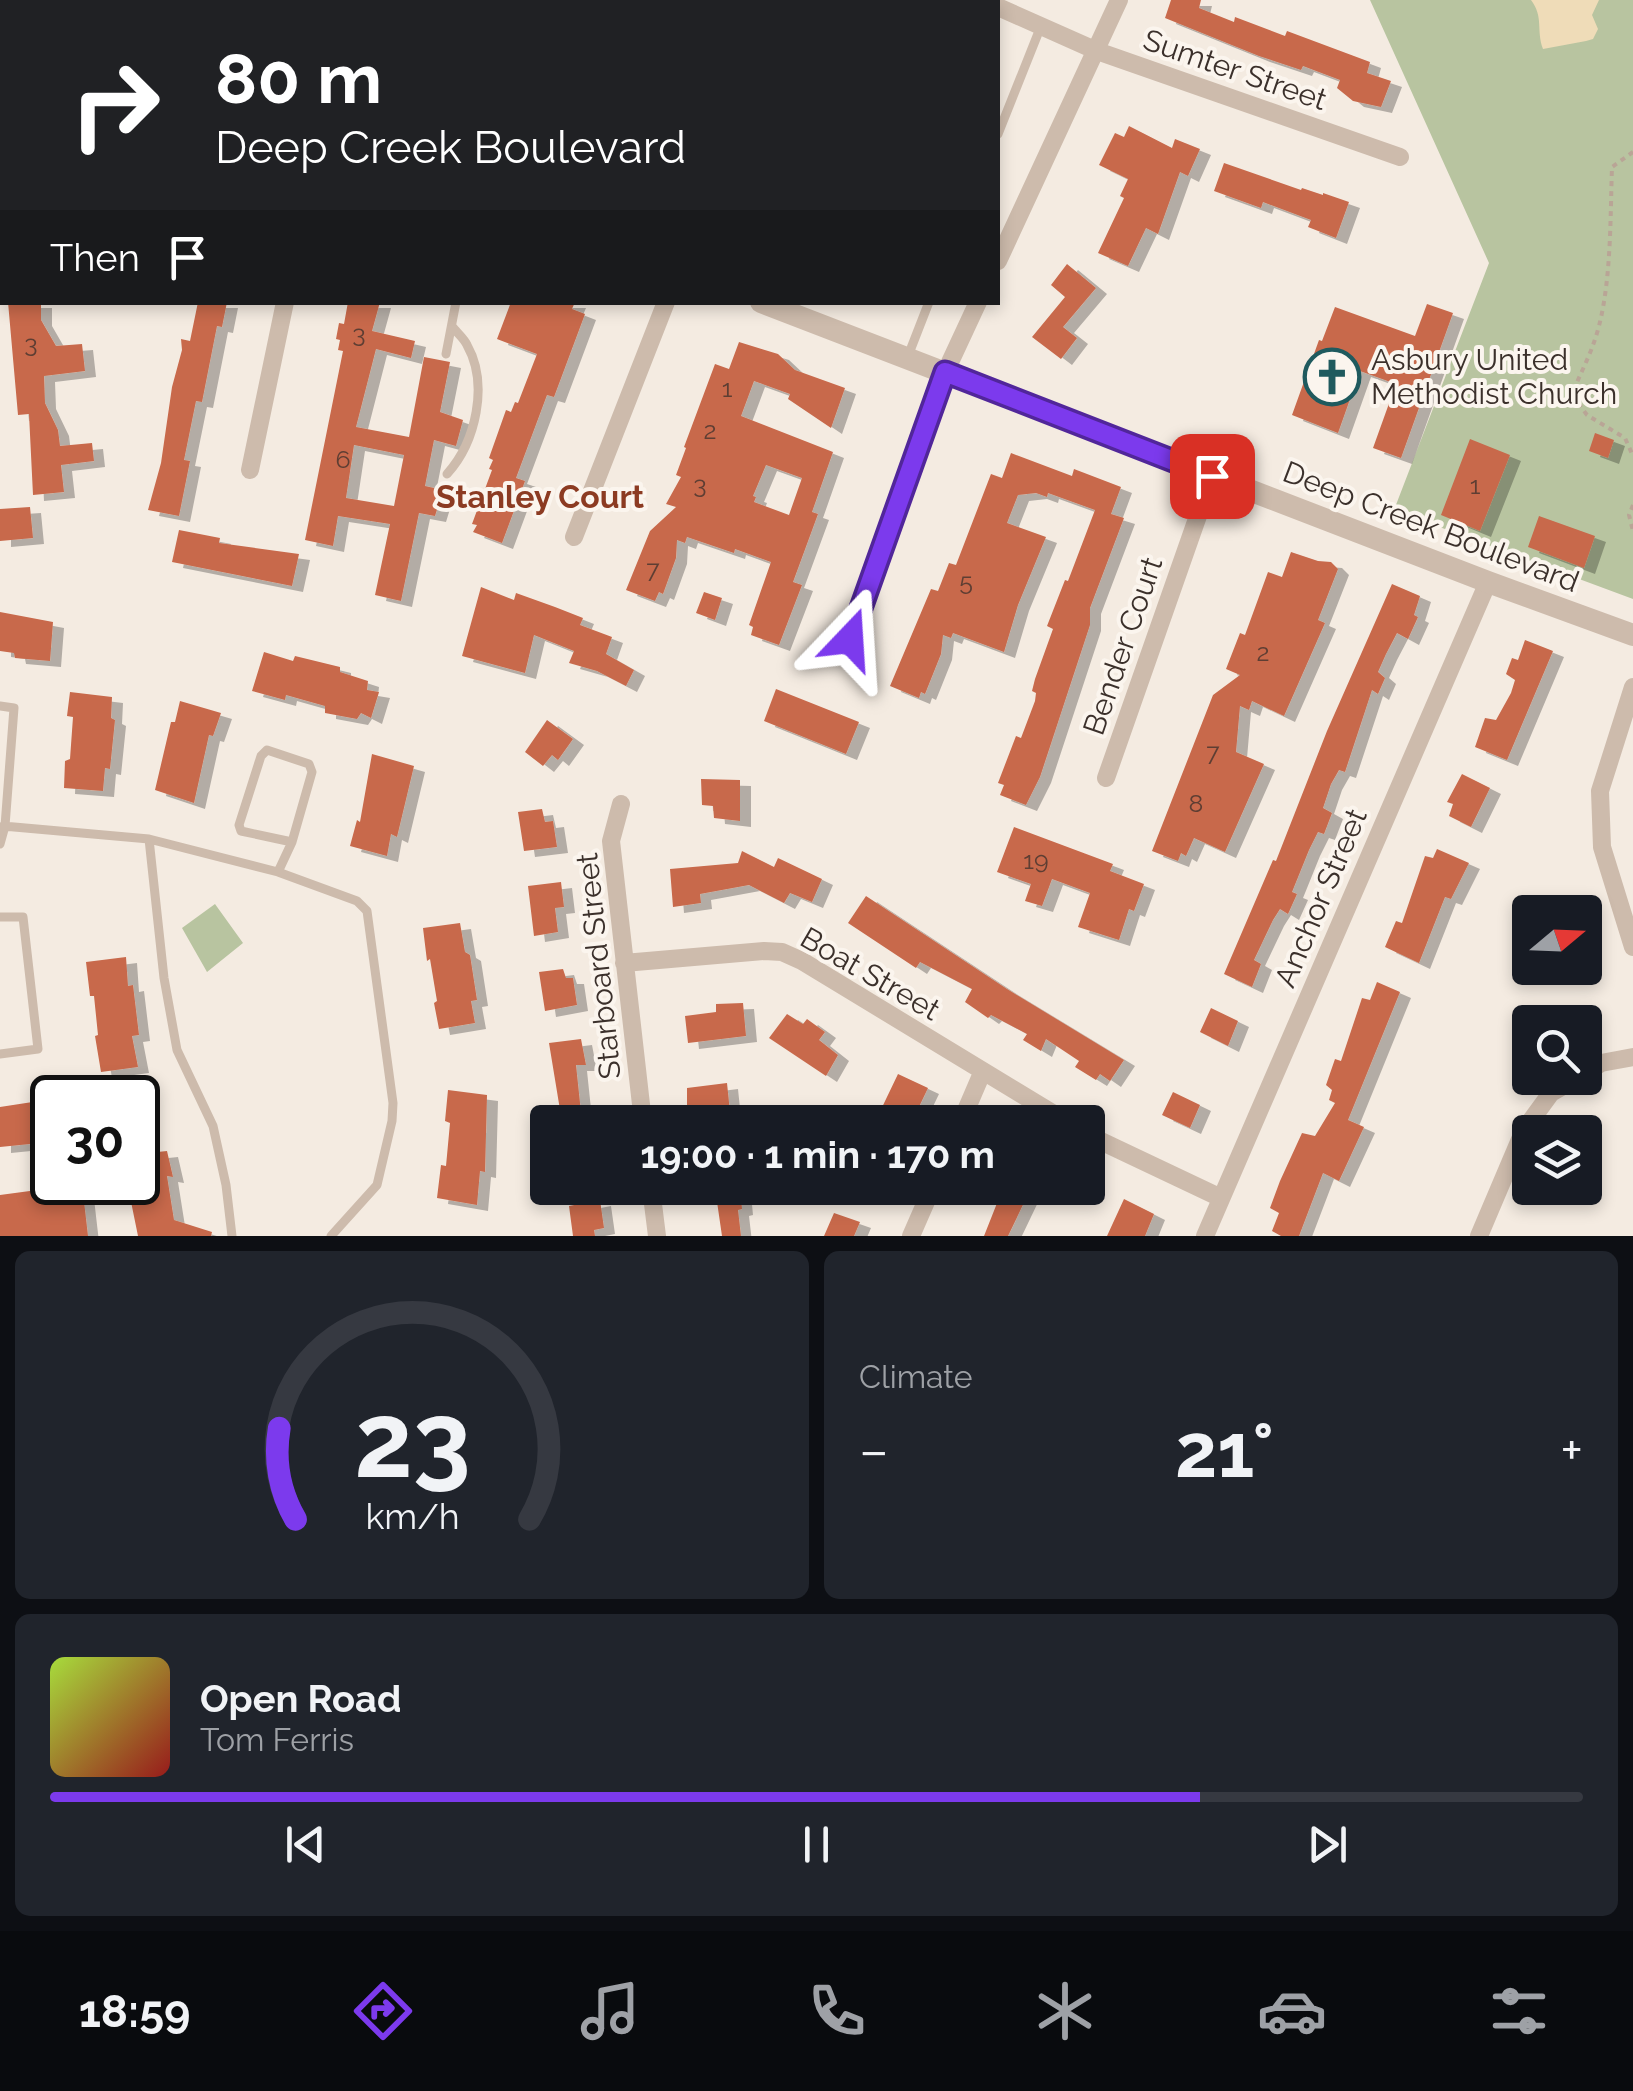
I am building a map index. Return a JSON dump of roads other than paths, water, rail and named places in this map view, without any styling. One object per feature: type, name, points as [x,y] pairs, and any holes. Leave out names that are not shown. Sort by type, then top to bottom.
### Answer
[{"type":"street","points":[[1000,257],[1119,0]]},
{"type":"street","name":"Sumter Street","points":[[1000,7],[1097,51],[1400,158]]},
{"type":"street","points":[[250,470],[285,305]]},
{"type":"street","points":[[574,537],[665,305]]},
{"type":"street","name":"Deep Creek Boulevard","points":[[768,305],[1633,635]]},
{"type":"street","points":[[850,639],[945,372],[977,305]]},
{"type":"street","name":"Bender Court","points":[[1106,778],[1212,476]]},
{"type":"street","name":"Anchor Street","points":[[1205,1236],[1488,582]]},
{"type":"street","points":[[1633,687],[1600,791],[1602,847],[1633,947]]},
{"type":"street","name":"Starboard Street","points":[[620,804],[611,842],[641,1105]]},
{"type":"street","name":"Boat Street","points":[[624,963],[764,950],[782,952],[1038,1105]]},
{"type":"street","points":[[1602,1063],[1633,1057]]},
{"type":"street","points":[[968,1105],[982,1073]]},
{"type":"street","points":[[1479,1236],[1524,1130],[1550,1095]]},
{"type":"street","points":[[1105,1142],[1221,1198]]},
{"type":"street","points":[[653,1205],[657,1236]]},
{"type":"street","points":[[911,1236],[925,1205]]},
{"type":"lane","points":[[1000,129],[1041,26]]},
{"type":"lane","points":[[446,354],[456,305]]},
{"type":"lane","points":[[906,358],[928,305]]},
{"type":"lane","points":[[447,474],[460,460],[478,403],[478,377],[467,344],[452,326]]},
{"type":"lane","points":[[0,706],[14,708],[0,844]]},
{"type":"lane","points":[[278,872],[292,842],[312,772],[309,764],[267,750],[238,825],[241,831],[292,842]]},
{"type":"lane","points":[[2,826],[149,839],[278,872],[357,901],[367,911],[393,1103],[392,1121],[378,1185],[331,1236]]},
{"type":"lane","points":[[149,839],[164,978],[177,1050],[213,1126],[232,1236]]},
{"type":"lane","points":[[0,917],[23,917],[38,1048],[0,1054]]},
{"type":"place","name":"Asbury United Methodist Church","points":[[1332,377]]},
{"type":"district","name":"Stanley Court","points":[[540,497]]}]
